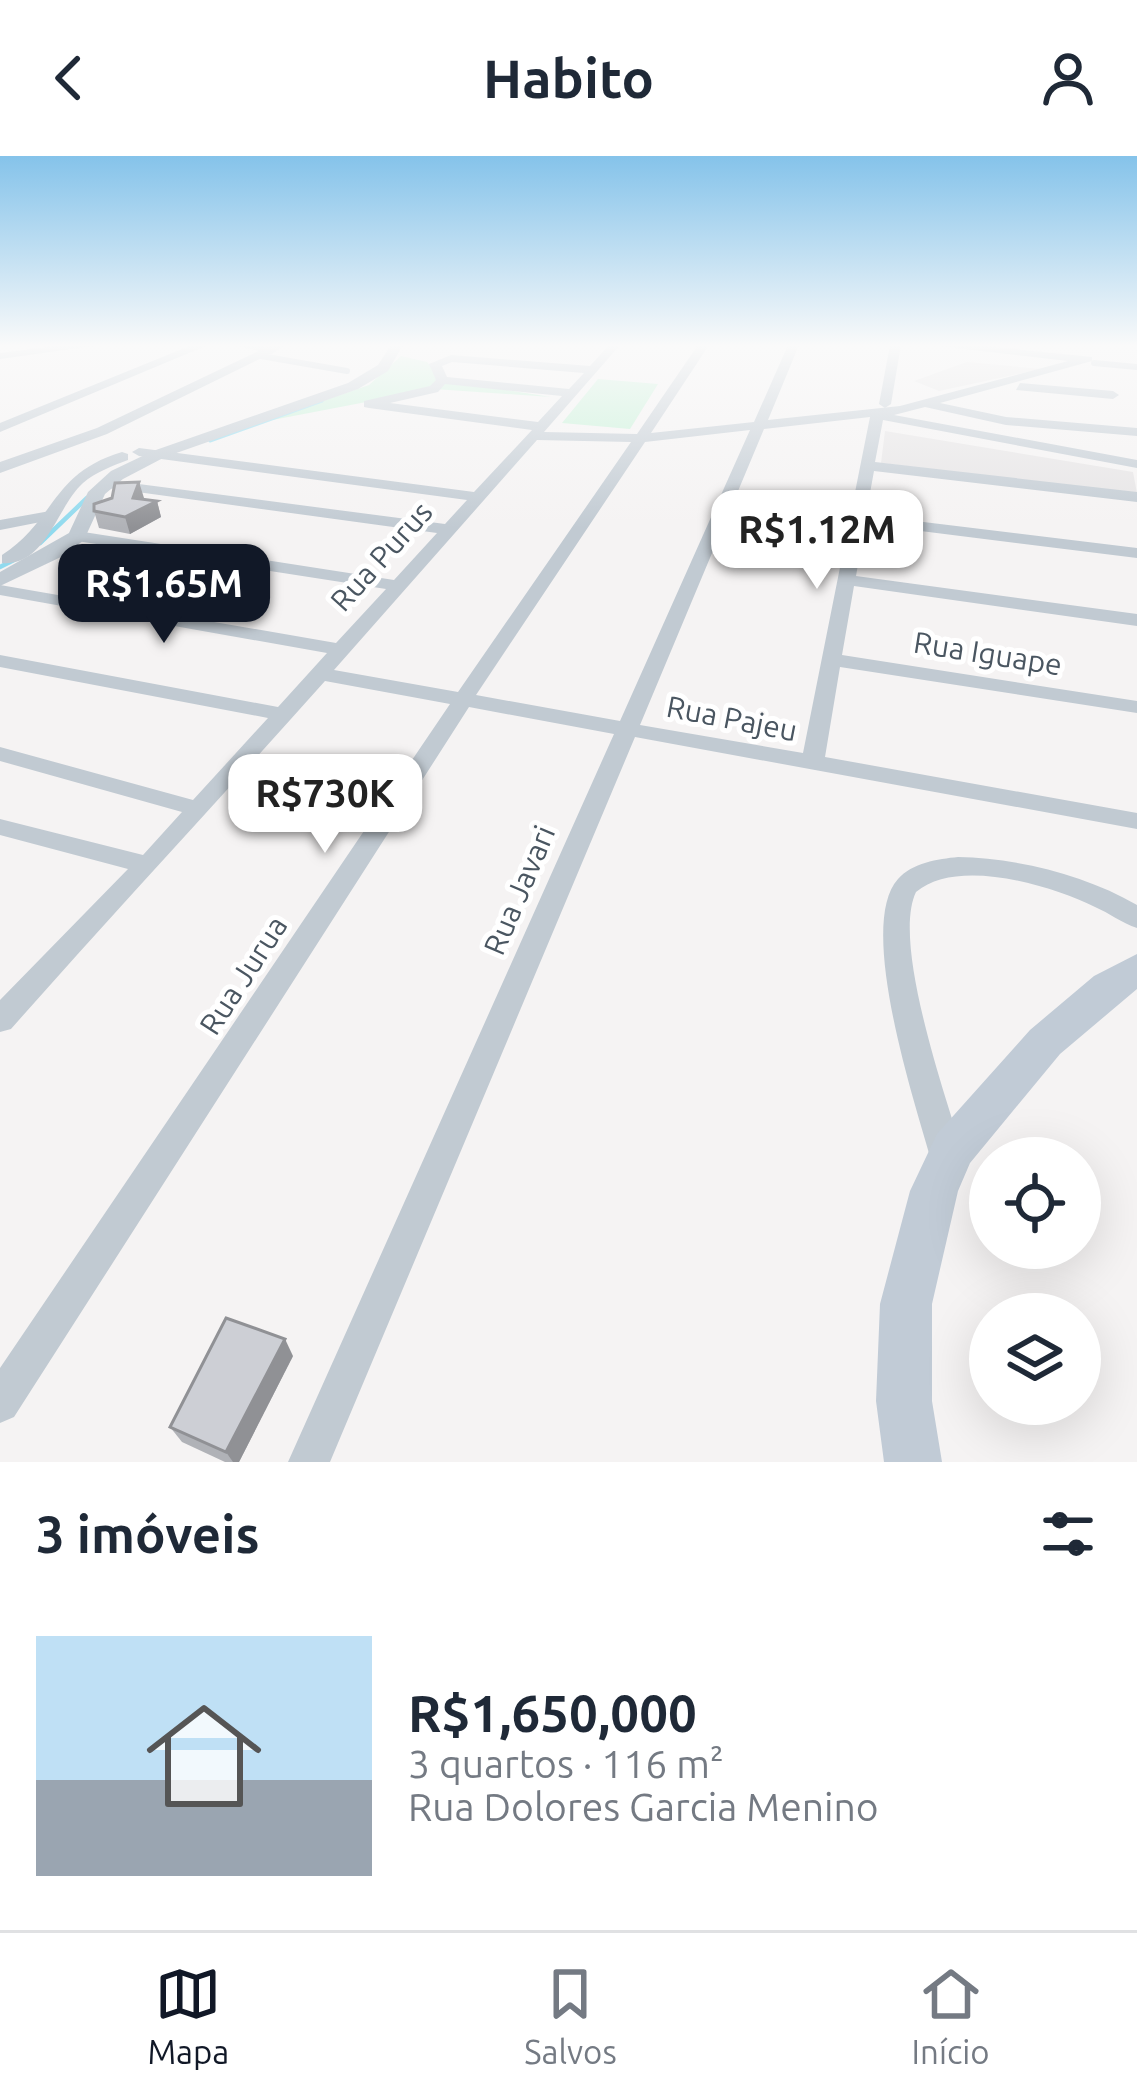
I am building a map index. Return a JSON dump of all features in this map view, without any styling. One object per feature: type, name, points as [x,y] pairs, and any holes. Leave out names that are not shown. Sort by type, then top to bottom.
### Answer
[{"type":"main road","points":[[913,1462],[904,1401],[906,1304],[934,1191],[948,1160],[1045,1042],[1108,987],[1137,969]]},
{"type":"street","points":[[0,428],[54,406]]},
{"type":"street","points":[[0,468],[155,406]]},
{"type":"street","points":[[0,564],[38,541],[65,488],[80,475],[139,452],[293,406]]},
{"type":"street","points":[[0,585],[77,536],[104,484],[159,454],[296,406]]},
{"type":"street","points":[[374,406],[538,432],[643,438],[894,406],[1006,421],[1137,429]]},
{"type":"street","name":"Rua Purus","points":[[0,1020],[113,896],[148,866],[316,673],[561,406]]},
{"type":"street","name":"Rua Jurua","points":[[0,1403],[465,698],[664,406]]},
{"type":"street","name":"Rua Javari","points":[[309,1462],[765,406]]},
{"type":"street","points":[[894,406],[978,438],[1137,464]]},
{"type":"street","points":[[812,764],[868,466],[894,406]]},
{"type":"street","points":[[1118,406],[1123,419],[1137,429]]},
{"type":"street","points":[[139,452],[475,496]]},
{"type":"street","points":[[868,466],[1137,497]]},
{"type":"street","points":[[104,484],[445,530]]},
{"type":"street","points":[[0,525],[50,517]]},
{"type":"street","points":[[861,519],[1137,553]]},
{"type":"street","points":[[77,536],[395,585]]},
{"type":"street","points":[[847,580],[1137,620]]},
{"type":"street","points":[[0,585],[338,650]]},
{"type":"street","name":"Rua Iguape","points":[[830,658],[1137,707]]},
{"type":"street","points":[[0,661],[280,714]]},
{"type":"street","name":"Rua Pajeu","points":[[316,673],[1137,821]]},
{"type":"street","points":[[0,754],[196,808]]},
{"type":"street","points":[[0,827],[148,866]]},
{"type":"street","points":[[948,1160],[914,1046],[896,924],[899,898],[910,885],[958,864],[1066,884],[1097,894],[1137,918]]},
{"type":"shaded area","points":[[885,431],[1133,472],[1137,493],[881,463]]},
{"type":"green space","points":[[308,406],[346,406],[262,422]]},
{"type":"green space","points":[[576,406],[644,406],[630,429],[562,423]]},
{"type":"building","points":[[139,482],[133,498],[157,501],[125,517],[94,511],[94,504],[112,498],[115,483]]},
{"type":"building","points":[[226,1318],[285,1339],[226,1452],[170,1427]]},
{"type":"waterway","points":[[210,441],[308,406]]},
{"type":"waterway","points":[[40,543],[87,498]]},
{"type":"waterway","points":[[0,567],[14,560]]}]
